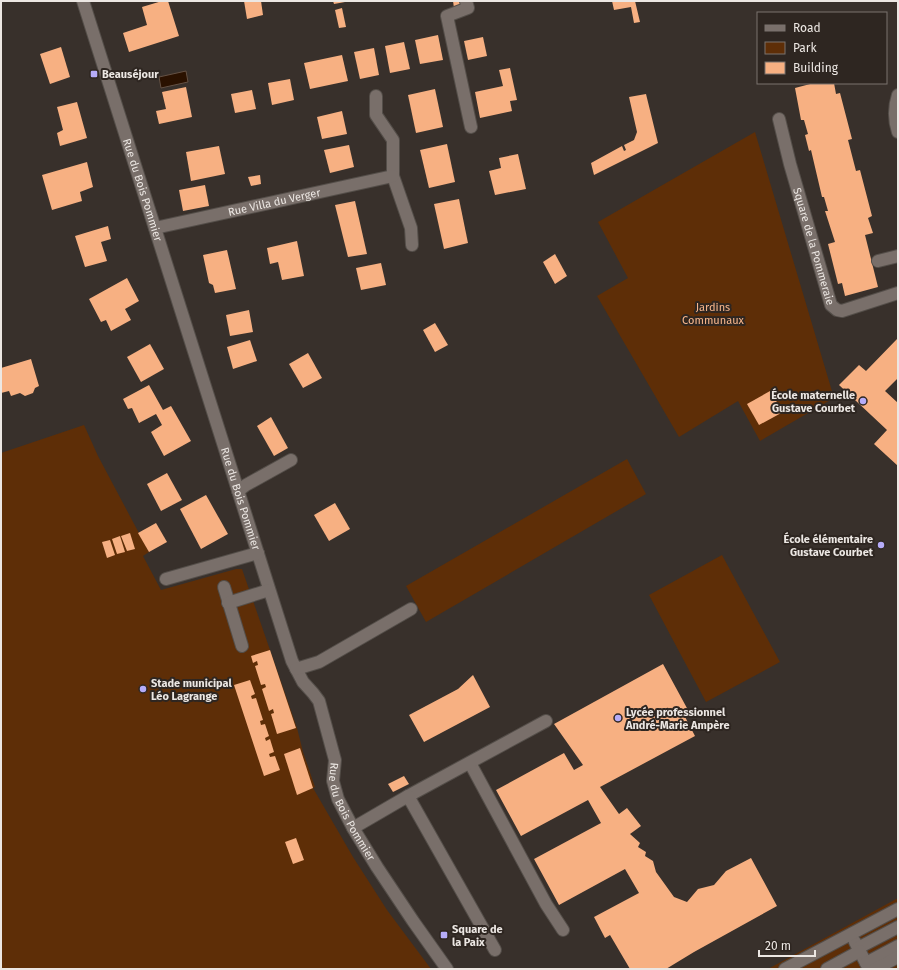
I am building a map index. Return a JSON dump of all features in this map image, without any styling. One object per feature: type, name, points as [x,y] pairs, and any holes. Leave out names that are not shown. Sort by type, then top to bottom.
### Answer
[{"type":"street","name":"Rue du Bois Pommier","points":[[83,1],[292,661],[303,682],[318,701],[335,760],[332,781],[338,799],[353,828],[409,915],[447,969]]},
{"type":"street","points":[[466,1],[468,8],[447,16],[471,127]]},
{"type":"street","points":[[898,95],[895,104],[895,118],[898,132]]},
{"type":"street","points":[[376,96],[376,115],[393,140],[393,176],[410,228],[412,245]]},
{"type":"street","name":"Square de la Pommeraie","points":[[780,119],[790,164],[831,304],[837,310],[842,311],[898,293]]},
{"type":"street","name":"Rue Villa du Verger","points":[[155,228],[393,176]]},
{"type":"street","points":[[878,261],[898,256]]},
{"type":"street","points":[[238,491],[246,485],[292,460]]},
{"type":"street","points":[[166,579],[258,553]]},
{"type":"street","points":[[224,587],[242,646]]},
{"type":"street","points":[[228,603],[269,590]]},
{"type":"street","points":[[296,669],[320,662],[411,609]]},
{"type":"street","points":[[353,828],[408,796],[546,721]]},
{"type":"street","points":[[470,763],[546,904],[563,930]]},
{"type":"street","points":[[408,796],[495,950]]},
{"type":"street","points":[[785,969],[851,934],[896,914]]},
{"type":"street","points":[[827,969],[898,927]]},
{"type":"street","points":[[851,934],[870,967]]},
{"type":"street","points":[[870,967],[898,946]]},
{"type":"street","points":[[870,967],[898,957]]},
{"type":"green space","name":"Jardins Communaux","points":[[755,132],[834,398],[760,441],[738,401],[679,437],[597,296],[628,278],[598,222]]},
{"type":"green space","name":"Stade municipal Léo Lagrange","points":[[84,425],[98,456],[149,552],[143,556],[161,590],[236,569],[242,569],[297,728],[303,752],[315,787],[313,788],[353,857],[387,910],[431,969],[1,969],[1,453]]},
{"type":"green space","points":[[627,459],[646,494],[426,622],[406,586]]},
{"type":"green space","points":[[722,555],[780,662],[706,702],[649,595]]},
{"type":"green space","points":[[898,898],[898,969],[768,969]]},
{"type":"shaded area","points":[[186,71],[188,82],[161,88],[159,77]]},
{"type":"building","points":[[162,1],[168,1],[179,36],[129,52],[123,33],[147,25],[142,7]]},
{"type":"building","points":[[244,1],[261,1],[263,15],[247,19]]},
{"type":"building","points":[[333,1],[345,1],[345,2],[334,4]]},
{"type":"building","points":[[453,1],[462,1],[463,6],[454,8]]},
{"type":"building","points":[[612,1],[635,1],[640,22],[634,23],[631,7],[614,10]]},
{"type":"building","points":[[342,8],[346,27],[339,28],[335,10]]},
{"type":"building","points":[[438,35],[443,60],[420,64],[415,40]]},
{"type":"building","points":[[483,37],[487,56],[468,60],[464,41]]},
{"type":"building","points":[[404,42],[410,69],[390,73],[385,46]]},
{"type":"building","points":[[61,47],[70,77],[50,84],[40,54]]},
{"type":"building","points":[[374,48],[379,75],[360,79],[354,52]]},
{"type":"building","points":[[342,55],[348,81],[310,89],[304,63]]},
{"type":"building","points":[[510,68],[517,100],[510,101],[512,111],[480,118],[475,92],[503,86],[499,70]]},
{"type":"building","points":[[290,79],[294,100],[272,105],[268,83]]},
{"type":"building","points":[[810,84],[834,84],[836,94],[840,93],[852,139],[848,140],[856,171],[860,170],[872,216],[868,218],[873,233],[865,235],[878,287],[845,296],[842,283],[838,284],[828,244],[835,242],[825,211],[828,211],[824,197],[822,197],[811,150],[809,151],[805,135],[808,134],[804,120],[801,120],[795,88]]},
{"type":"building","points":[[186,87],[192,117],[159,124],[156,111],[166,109],[162,92]]},
{"type":"building","points":[[435,89],[443,127],[416,133],[408,95]]},
{"type":"building","points":[[252,90],[256,109],[235,113],[231,94]]},
{"type":"building","points":[[646,94],[658,143],[594,175],[591,163],[622,146],[624,151],[626,150],[624,145],[634,140],[637,132],[629,97]]},
{"type":"building","points":[[77,102],[87,138],[60,146],[57,133],[63,130],[57,107]]},
{"type":"building","points":[[342,111],[347,134],[322,139],[317,117]]},
{"type":"building","points":[[447,144],[455,182],[429,188],[420,150]]},
{"type":"building","points":[[349,145],[354,167],[330,173],[324,150]]},
{"type":"building","points":[[219,146],[225,174],[191,181],[186,152]]},
{"type":"building","points":[[518,154],[526,189],[495,195],[489,171],[501,168],[499,158]]},
{"type":"building","points":[[87,162],[93,187],[80,192],[82,201],[52,210],[42,175]]},
{"type":"building","points":[[260,175],[261,184],[251,186],[248,177]]},
{"type":"building","points":[[205,185],[209,206],[183,211],[179,190]]},
{"type":"building","points":[[459,199],[468,243],[444,249],[434,204]]},
{"type":"building","points":[[355,201],[367,254],[348,257],[335,205]]},
{"type":"building","points":[[108,226],[111,239],[101,242],[107,261],[85,267],[75,236]]},
{"type":"building","points":[[297,241],[304,276],[282,280],[278,262],[270,264],[267,248]]},
{"type":"building","points":[[227,250],[236,289],[215,293],[213,285],[209,283],[203,255]]},
{"type":"building","points":[[555,254],[567,276],[555,284],[543,262]]},
{"type":"building","points":[[381,263],[386,285],[361,290],[356,268]]},
{"type":"building","points":[[127,278],[139,301],[125,309],[131,320],[111,331],[106,320],[101,322],[89,299]]},
{"type":"building","points":[[249,310],[253,332],[230,336],[226,315]]},
{"type":"building","points":[[435,323],[448,345],[435,352],[423,330]]},
{"type":"building","points":[[898,338],[898,378],[885,391],[898,403],[898,466],[874,444],[887,430],[839,385],[859,365],[866,371]]},
{"type":"building","points":[[250,340],[257,361],[233,369],[227,347]]},
{"type":"building","points":[[150,344],[164,369],[141,382],[127,357]]},
{"type":"building","points":[[308,353],[322,378],[303,388],[289,364]]},
{"type":"building","points":[[31,359],[39,386],[35,388],[33,393],[25,396],[20,393],[11,396],[9,391],[1,393],[1,368]]},
{"type":"building","points":[[149,385],[163,410],[171,406],[191,441],[164,456],[151,432],[162,425],[156,414],[139,423],[132,408],[128,409],[123,399]]},
{"type":"building","points":[[770,391],[783,412],[759,425],[747,404]]},
{"type":"building","points":[[271,417],[288,448],[274,456],[257,426]]},
{"type":"building","points":[[167,473],[182,500],[161,511],[147,484]]},
{"type":"building","points":[[206,495],[228,534],[201,549],[180,509]]},
{"type":"building","points":[[335,503],[350,529],[329,541],[314,515]]},
{"type":"building","points":[[156,523],[167,542],[149,552],[138,533]]},
{"type":"building","points":[[130,533],[135,549],[127,551],[121,536]]},
{"type":"building","points":[[120,536],[125,552],[117,554],[112,539]]},
{"type":"building","points":[[110,540],[115,555],[107,558],[102,542]]},
{"type":"building","points":[[270,650],[296,728],[277,734],[271,714],[274,713],[273,709],[269,711],[262,689],[266,687],[265,684],[261,685],[255,666],[258,665],[257,661],[253,663],[251,656]]},
{"type":"building","points":[[663,664],[688,710],[683,713],[695,736],[600,787],[619,814],[627,808],[641,826],[630,834],[640,843],[638,847],[646,852],[645,856],[653,861],[656,872],[674,897],[687,902],[698,889],[714,885],[726,871],[751,858],[777,906],[666,969],[630,969],[610,935],[605,938],[594,917],[639,893],[625,869],[559,905],[534,859],[601,823],[588,800],[521,836],[496,790],[564,753],[574,770],[583,765],[554,724]]},
{"type":"building","points":[[473,675],[490,707],[424,742],[409,715],[458,689]]},
{"type":"building","points":[[250,680],[255,694],[251,696],[252,699],[256,698],[263,720],[260,721],[261,725],[265,724],[269,736],[265,738],[266,741],[270,739],[274,752],[269,754],[270,757],[275,756],[280,770],[264,776],[234,685]]},
{"type":"building","points":[[300,748],[313,788],[297,795],[284,754]]},
{"type":"building","points":[[404,776],[409,784],[393,792],[388,784]]},
{"type":"building","points":[[296,838],[304,860],[293,864],[285,842]]},
{"type":"place","name":"Beauséjour","points":[[94,74]]},
{"type":"place","name":"École maternelle Gustave Courbet","points":[[863,401]]},
{"type":"place","name":"École élémentaire Gustave Courbet","points":[[881,545]]},
{"type":"place","name":"Stade municipal Léo Lagrange","points":[[143,689]]},
{"type":"place","name":"Lycée professionnel André-Marie Ampère","points":[[618,718]]},
{"type":"place","name":"Square de la Paix","points":[[444,935]]}]
